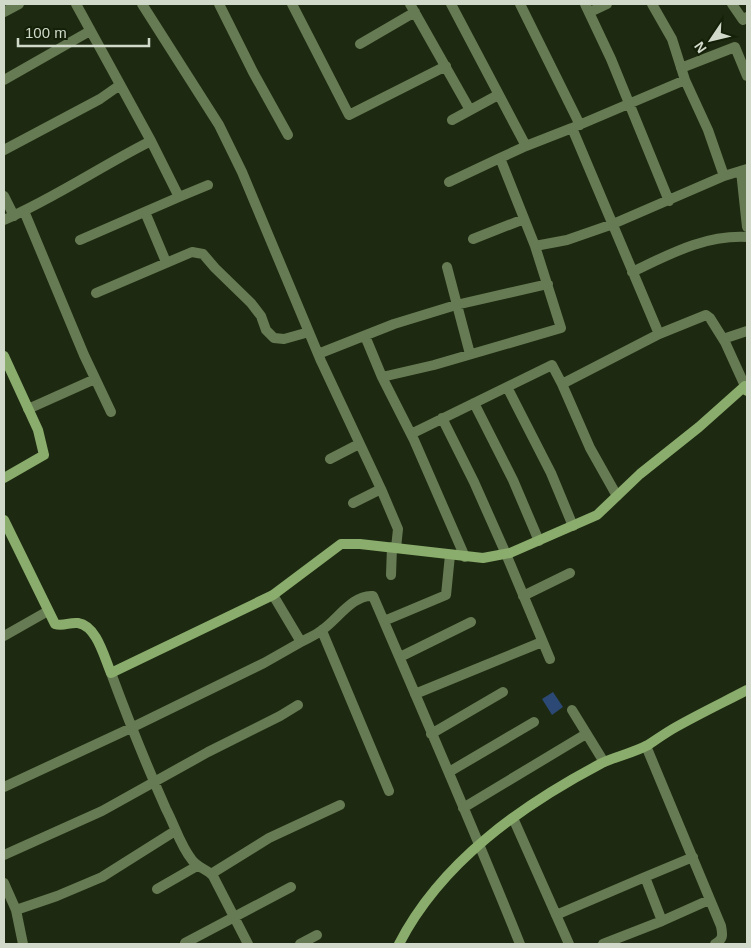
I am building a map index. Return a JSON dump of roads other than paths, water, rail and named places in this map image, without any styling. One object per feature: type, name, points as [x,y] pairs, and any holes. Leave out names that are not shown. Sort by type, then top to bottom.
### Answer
[{"type":"street","points":[[4,12],[19,4]]},
{"type":"street","points":[[76,4],[151,141],[179,197]]},
{"type":"street","points":[[142,4],[219,125],[246,181],[318,354],[381,489],[398,529],[391,576]]},
{"type":"street","points":[[219,4],[253,72],[288,135]]},
{"type":"street","points":[[292,4],[348,115],[446,66]]},
{"type":"street","points":[[451,4],[474,44],[498,95],[526,146]]},
{"type":"street","points":[[520,4],[576,126],[632,272],[659,334]]},
{"type":"street","points":[[607,4],[588,8],[669,201]]},
{"type":"street","points":[[652,4],[672,39],[685,80],[708,130],[724,176]]},
{"type":"street","points":[[732,4],[743,20],[747,17]]},
{"type":"street","points":[[360,44],[413,8],[470,110]]},
{"type":"street","points":[[4,80],[90,31]]},
{"type":"street","points":[[681,68],[735,46],[747,76]]},
{"type":"street","points":[[449,182],[526,146],[685,80]]},
{"type":"street","points":[[4,150],[100,99],[120,85]]},
{"type":"street","points":[[452,120],[498,95]]},
{"type":"street","points":[[4,220],[19,214],[151,141]]},
{"type":"street","points":[[382,377],[434,365],[561,328],[535,246],[500,158]]},
{"type":"street","points":[[535,246],[567,240],[613,224],[724,176],[744,170],[747,227]]},
{"type":"street","points":[[80,240],[208,184]]},
{"type":"street","points":[[4,196],[19,214],[53,284],[110,412]]},
{"type":"street","points":[[145,212],[166,262]]},
{"type":"street","points":[[474,239],[524,219]]},
{"type":"street","points":[[632,272],[670,254],[708,240],[734,236],[747,237]]},
{"type":"street","points":[[96,293],[192,252],[203,254],[214,268],[251,303],[261,316],[266,330],[274,338],[284,340],[309,332]]},
{"type":"street","points":[[447,267],[470,354]]},
{"type":"street","points":[[318,354],[394,324],[456,305],[548,284]]},
{"type":"street","points":[[111,673],[273,595],[327,557],[341,544],[394,547],[483,558],[506,554],[573,526],[597,515],[640,474],[747,387],[723,339],[710,318],[706,315],[659,334],[562,384]]},
{"type":"street","points":[[723,339],[747,331]]},
{"type":"street","points":[[365,336],[382,377],[411,434],[465,557]]},
{"type":"street","points":[[4,356],[38,430],[44,455],[4,478]]},
{"type":"street","points":[[411,434],[552,365],[590,448],[617,496]]},
{"type":"street","points":[[28,409],[95,379]]},
{"type":"street","points":[[507,387],[551,473],[573,526]]},
{"type":"street","points":[[474,403],[513,480],[539,541]]},
{"type":"street","points":[[442,418],[474,482],[550,659]]},
{"type":"street","points":[[330,459],[359,444]]},
{"type":"street","points":[[353,503],[381,489]]},
{"type":"street","points":[[4,524],[38,587],[55,624],[61,626],[76,623],[85,625],[94,633],[153,782],[175,831],[197,866],[211,874],[248,944]]},
{"type":"street","points":[[384,621],[446,595],[450,555]]},
{"type":"street","points":[[523,596],[570,573]]},
{"type":"street","points":[[273,595],[302,642]]},
{"type":"street","points":[[4,787],[264,663],[322,631],[355,602],[368,596],[373,596],[480,844],[520,944]]},
{"type":"street","points":[[4,636],[48,611]]},
{"type":"street","points":[[400,657],[471,622]]},
{"type":"street","points":[[322,631],[388,791]]},
{"type":"street","points":[[415,694],[542,642]]},
{"type":"street","points":[[399,944],[426,902],[444,879],[480,844],[513,818],[548,794],[604,762],[646,746],[677,726],[747,690]]},
{"type":"street","points":[[431,734],[503,692]]},
{"type":"street","points":[[4,855],[102,811],[298,705]]},
{"type":"street","points":[[572,710],[604,762]]},
{"type":"street","points":[[448,772],[534,722]]},
{"type":"street","points":[[463,808],[586,734]]},
{"type":"street","points":[[646,746],[693,857],[723,935],[721,940],[715,944]]},
{"type":"street","points":[[211,874],[269,838],[340,805]]},
{"type":"street","points":[[513,818],[569,944]]},
{"type":"street","points":[[16,910],[57,896],[102,877],[175,831]]},
{"type":"street","points":[[556,915],[693,857]]},
{"type":"street","points":[[157,889],[197,866]]},
{"type":"street","points":[[645,877],[662,920]]},
{"type":"street","points":[[4,883],[16,910],[23,944]]},
{"type":"street","points":[[185,943],[291,887]]},
{"type":"street","points":[[603,944],[709,900]]},
{"type":"street","points":[[300,944],[317,935]]}]
